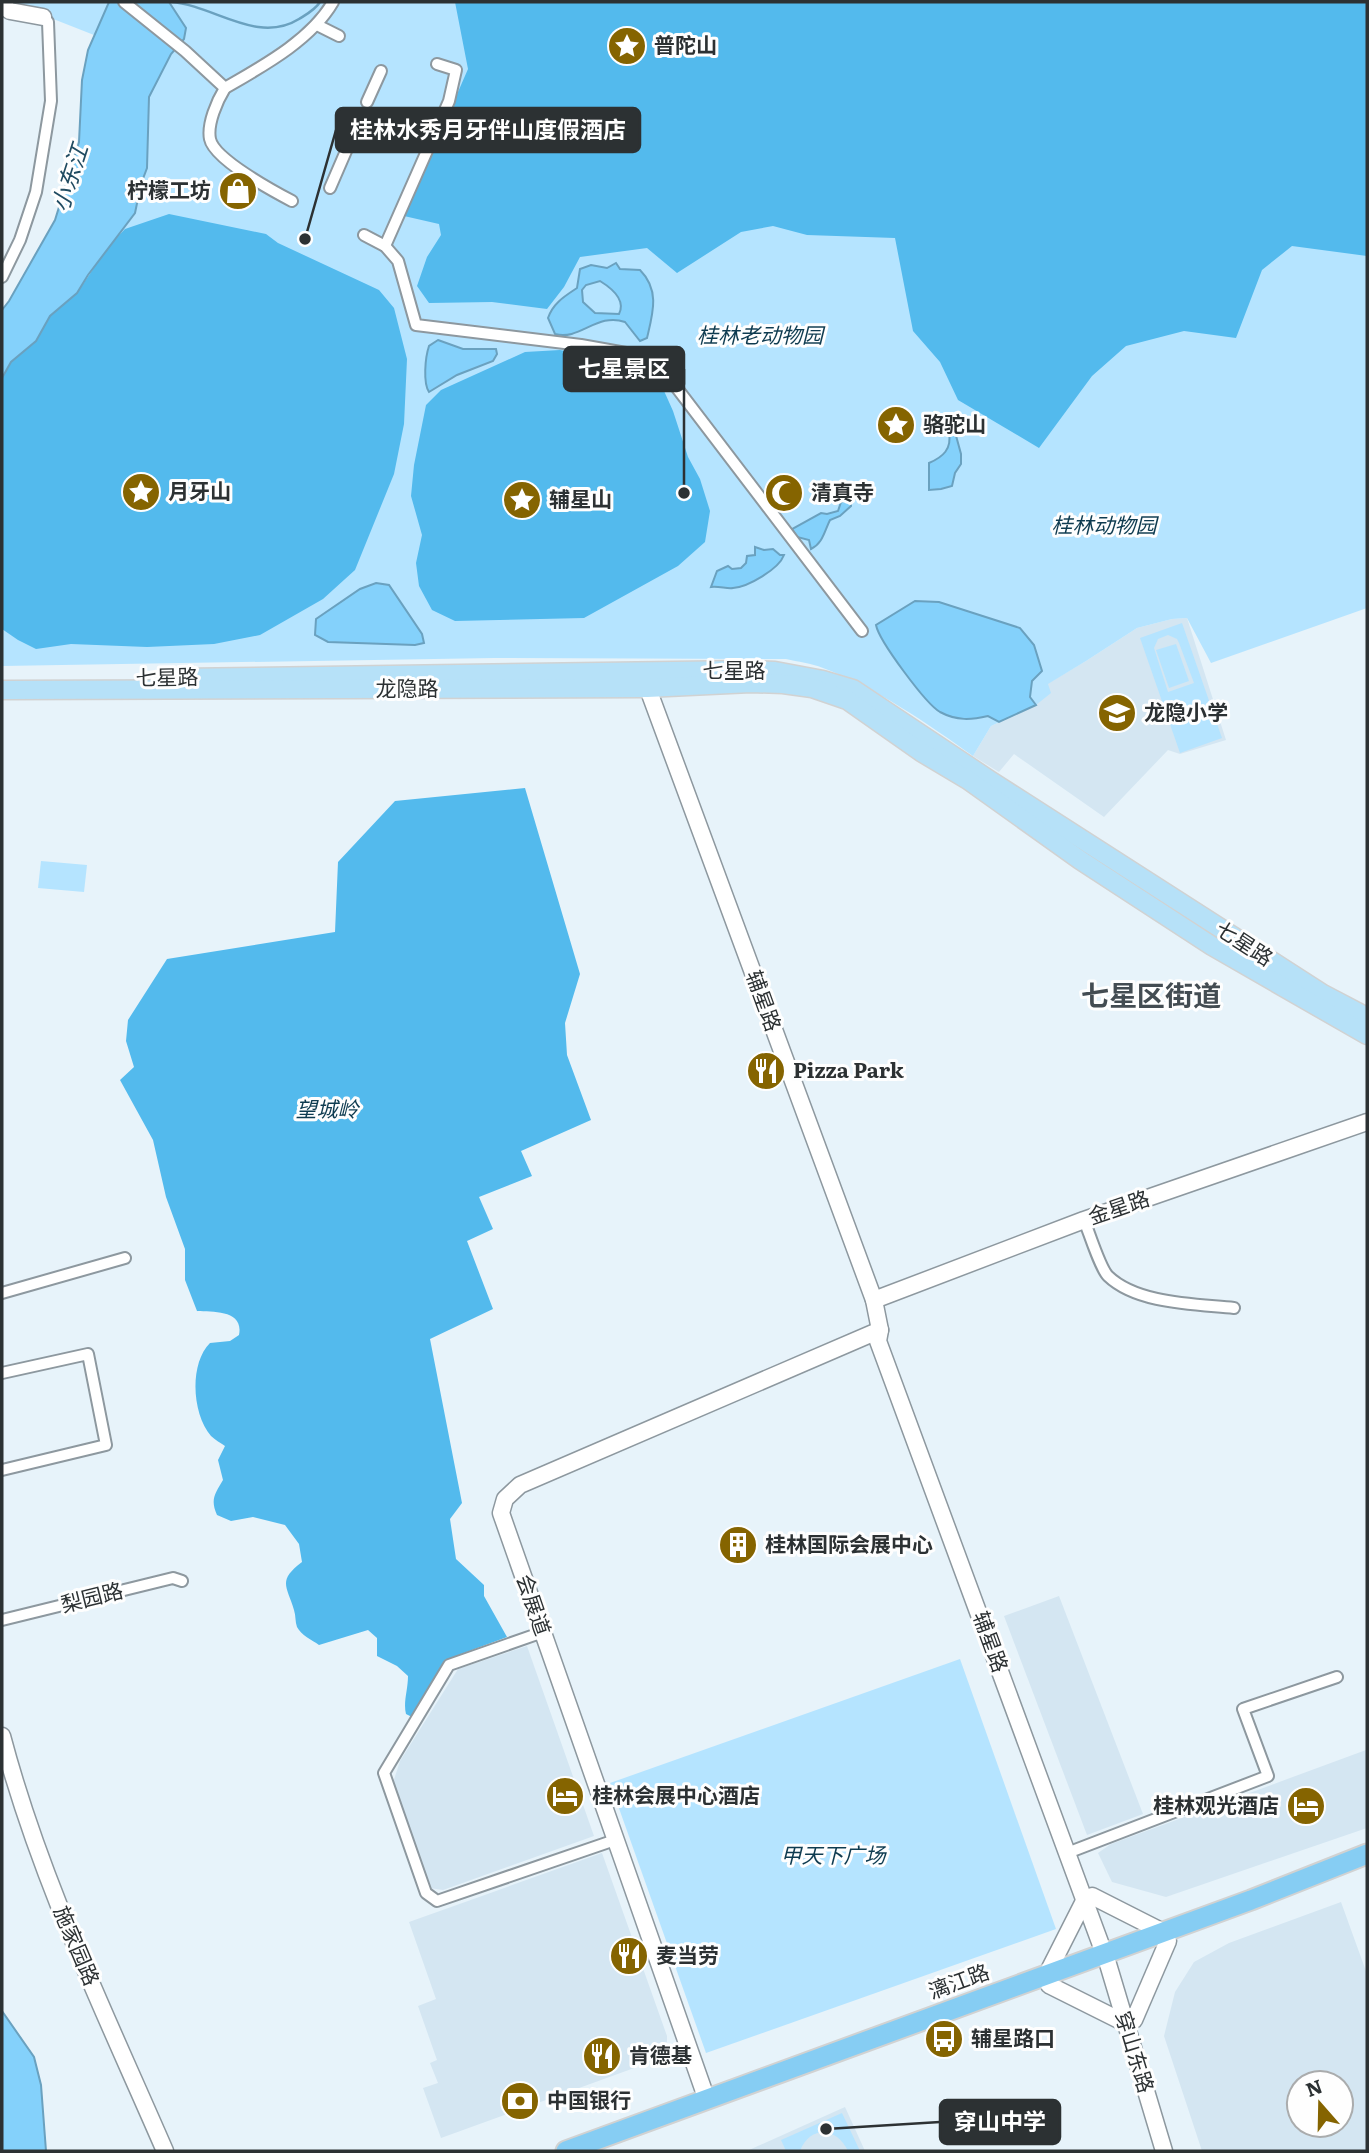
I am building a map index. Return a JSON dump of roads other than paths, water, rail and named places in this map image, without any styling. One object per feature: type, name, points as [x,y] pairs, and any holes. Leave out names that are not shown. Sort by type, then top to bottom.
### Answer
[{"type":"highway","name":"漓江路","points":[[1166,1937],[1367,1854]]},
{"type":"highway","name":"漓江路","points":[[598,2151],[1110,1957],[1367,1866]]},
{"type":"highway","name":"漓江路","points":[[566,2151],[1048,1980]]},
{"type":"main road","points":[[2,5],[10,11],[43,17]]},
{"type":"main road","name":"七星路","points":[[2,680],[645,680],[775,671],[823,680],[853,689],[1323,994],[1367,1017]]},
{"type":"main road","name":"龙隐路","points":[[2,690],[645,680],[783,684],[811,688]]},
{"type":"main road","name":"辅星路","points":[[645,680],[874,1300],[880,1330],[878,1341],[1110,1957]]},
{"type":"main road","name":"七星路","points":[[811,688],[847,700],[921,752],[968,780],[1080,860],[1212,946],[1367,1035]]},
{"type":"main road","name":"金星路","points":[[874,1300],[1084,1220],[1367,1122]]},
{"type":"main road","name":"辅星路","points":[[880,1330],[888,1339],[1075,1850],[1088,1898]]},
{"type":"main road","name":"会展道","points":[[707,2100],[501,1513],[505,1499],[520,1485],[880,1330]]},
{"type":"main road","name":"施家园路","points":[[2,1736],[33,1839],[58,1906],[165,2151]]},
{"type":"main road","points":[[1088,1898],[1166,1937],[1129,2021],[1048,1980],[1088,1898]]},
{"type":"main road","name":"穿山东路","points":[[1110,1957],[1164,2151]]},
{"type":"main road","name":"穿山东路","points":[[1129,2021],[1174,2151]]},
{"type":"street","points":[[124,2],[185,51],[225,88]]},
{"type":"street","points":[[292,201],[240,170],[214,147],[210,141],[211,127],[217,103],[225,88],[266,64],[317,25],[333,2]]},
{"type":"street","points":[[2,277],[20,240],[33,203],[51,101],[48,22],[43,17]]},
{"type":"street","points":[[317,25],[339,36]]},
{"type":"street","points":[[385,246],[449,101],[456,70],[437,64]]},
{"type":"street","points":[[368,102],[381,71]]},
{"type":"street","points":[[330,188],[359,121]]},
{"type":"street","points":[[364,235],[385,246],[398,261],[416,325],[581,345],[654,358],[862,631]]},
{"type":"street","points":[[1084,1220],[1106,1275],[1132,1293],[1234,1308]]},
{"type":"street","points":[[2,1293],[125,1258]]},
{"type":"street","points":[[2,1373],[88,1354],[106,1445],[2,1470]]},
{"type":"street","name":"梨园路","points":[[2,1620],[173,1578],[182,1581]]},
{"type":"street","points":[[542,1632],[449,1665],[384,1773],[426,1893],[437,1901],[615,1840]]},
{"type":"street","points":[[1075,1850],[1268,1776],[1243,1709],[1337,1677]]},
{"type":"water","name":"小东江","points":[[109,2],[169,2],[186,28],[184,39],[171,54],[149,97],[147,168],[135,213],[77,293],[50,316],[36,341],[11,362],[2,378],[2,310],[55,220],[79,142],[82,80],[88,50]]},
{"type":"water","points":[[616,263],[620,269],[640,270],[646,278],[653,294],[647,338],[640,341],[625,322],[615,320],[597,323],[573,334],[555,334],[548,318],[556,304],[577,288],[580,269],[591,265],[607,268]],"holes":[[[600,281],[614,291],[621,304],[619,314],[595,313],[583,302],[582,290],[586,285]]]},
{"type":"water","points":[[438,340],[463,349],[496,349],[497,354],[493,361],[457,375],[429,392],[425,377],[426,357],[429,346]]},
{"type":"water","points":[[955,432],[961,464],[955,473],[952,486],[929,490],[929,463],[945,452],[949,444],[949,433]]},
{"type":"water","points":[[841,502],[851,502],[851,506],[840,516],[830,520],[823,537],[815,547],[811,549],[809,540],[797,537],[792,529],[821,513],[838,511]]},
{"type":"water","points":[[755,547],[773,549],[784,555],[770,571],[747,584],[731,588],[711,587],[717,571],[728,566],[732,569],[741,568],[746,563],[747,556],[755,555]]},
{"type":"water","points":[[376,583],[389,585],[422,634],[424,643],[328,642],[315,635],[316,619],[360,589]]},
{"type":"water","points":[[915,601],[939,602],[1020,628],[1034,645],[1042,671],[1032,681],[1030,697],[1036,705],[999,722],[988,716],[970,719],[952,717],[933,707],[894,657],[876,625]]},
{"type":"water","points":[[2,2011],[34,2057],[41,2085],[46,2151],[2,2151]]},
{"type":"waterway","points":[[171,2],[251,26],[267,28],[283,26],[299,19],[320,2]]},
{"type":"place","name":"普陀山","points":[[627,46]]},
{"type":"place","name":"柠檬工坊","points":[[238,191]]},
{"type":"place","name":"桂林水秀月牙伴山度假酒店","points":[[305,239]]},
{"type":"place","name":"骆驼山","points":[[896,425]]},
{"type":"place","name":"月牙山","points":[[141,492]]},
{"type":"place","name":"七星景区","points":[[684,493]]},
{"type":"place","name":"清真寺","points":[[784,493]]},
{"type":"place","name":"辅星山","points":[[522,500]]},
{"type":"place","name":"龙隐小学","points":[[1117,713]]},
{"type":"place","name":"Pizza Park","points":[[766,1071]]},
{"type":"place","name":"桂林国际会展中心","points":[[738,1545]]},
{"type":"place","name":"桂林会展中心酒店","points":[[565,1796]]},
{"type":"place","name":"桂林观光酒店","points":[[1306,1806]]},
{"type":"place","name":"麦当劳","points":[[629,1956]]},
{"type":"place","name":"辅星路口","points":[[944,2039]]},
{"type":"place","name":"肯德基","points":[[602,2056]]},
{"type":"place","name":"中国银行","points":[[520,2101]]},
{"type":"place","name":"穿山中学","points":[[826,2129]]},
{"type":"district","name":"七星区街道","points":[[1151,996]]},
{"type":"park label","name":"桂林老动物园","points":[[760,336]]},
{"type":"park label","name":"桂林动物园","points":[[1104,526]]},
{"type":"park label","name":"望城岭","points":[[327,1110]]},
{"type":"park label","name":"甲天下广场","points":[[833,1856]]}]
